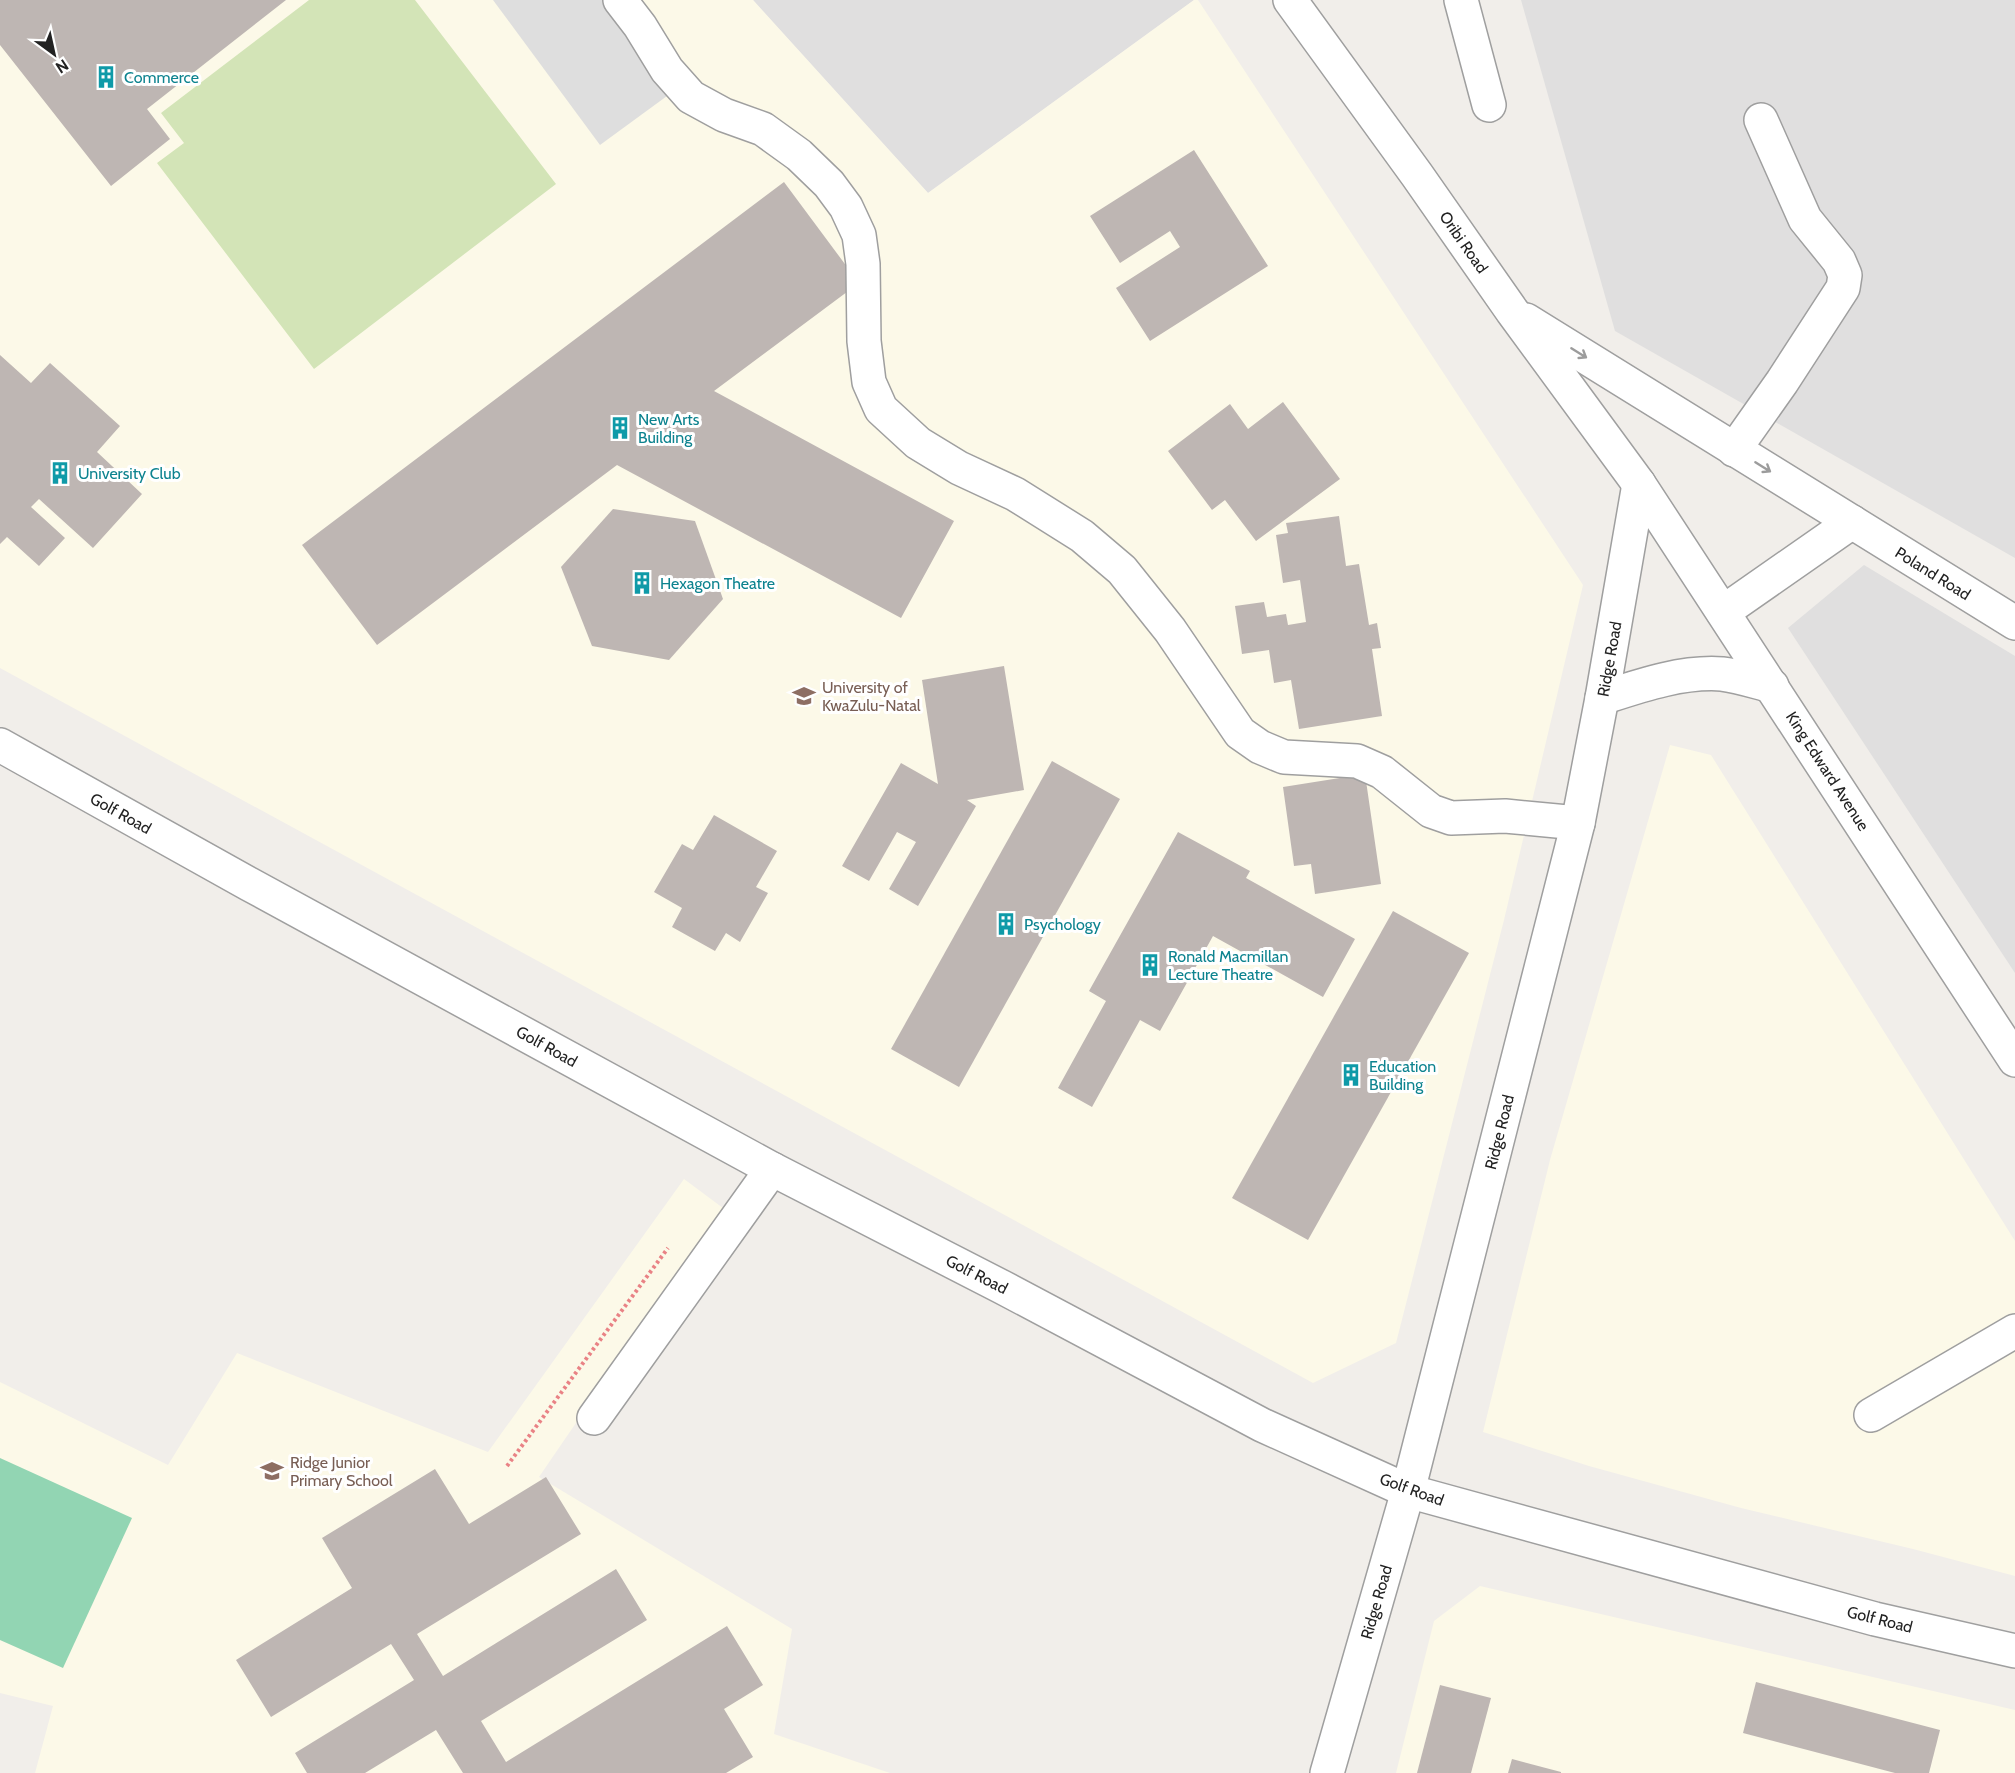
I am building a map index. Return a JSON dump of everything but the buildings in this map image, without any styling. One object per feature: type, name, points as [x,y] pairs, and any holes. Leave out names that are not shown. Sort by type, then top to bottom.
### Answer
[{"type":"street","points":[[620,0],[640,26],[667,70],[691,97],[724,115],[763,129],[800,155],[829,184],[846,207],[859,235],[863,264],[865,351],[869,382],[881,409],[918,443],[959,468],[1015,494],[1082,536],[1122,570],[1170,630],[1240,733],[1260,747],[1284,757],[1357,761],[1382,772],[1431,811],[1451,818],[1505,816],[1578,823]]},
{"type":"street","name":"Oribi Road","points":[[1290,0],[1512,311],[1639,484]]},
{"type":"street","points":[[1461,0],[1489,105]]},
{"type":"street","points":[[1734,450],[1782,382],[1843,288],[1845,274],[1839,261],[1805,219],[1761,120]]},
{"type":"street","name":"Poland Road","points":[[1512,311],[2015,623]]},
{"type":"street","name":"Ridge Road","points":[[1327,1773],[1408,1491],[1578,823],[1639,484]]},
{"type":"street","name":"King Edward Avenue","points":[[1639,484],[2015,1060]]},
{"type":"street","points":[[1723,612],[1852,522]]},
{"type":"street","points":[[1602,699],[1658,682],[1698,675],[1727,675],[1772,686]]},
{"type":"street","name":"Golf Road","points":[[0,745],[249,884],[772,1169],[1002,1287],[1262,1425],[1408,1491],[1875,1619],[2015,1651]]},
{"type":"street","points":[[594,1418],[772,1169]]},
{"type":"street","points":[[1871,1415],[2015,1331]]},
{"type":"path","points":[[507,1466],[669,1246]]},
{"type":"shaded area","name":"University of KwaZulu-Natal","points":[[0,0],[753,0],[928,193],[1194,0],[1198,0],[1583,585],[1504,920],[1396,1343],[1313,1383],[0,668]]},
{"type":"shaded area","points":[[493,0],[635,0],[693,77],[600,145]]},
{"type":"shaded area","points":[[753,0],[1194,0],[928,193]]},
{"type":"shaded area","points":[[1521,0],[2015,0],[2015,558],[1615,331]]},
{"type":"shaded area","points":[[1864,565],[2015,656],[2015,973],[1788,628]]},
{"type":"shaded area","points":[[1670,745],[1711,755],[2015,1241],[2015,1576],[1741,1508],[1589,1466],[1483,1432],[1550,1160]]},
{"type":"shaded area","name":"Ridge Junior Primary School","points":[[684,1179],[723,1208],[539,1477],[792,1629],[774,1734],[890,1773],[35,1773],[53,1706],[0,1693],[0,1382],[168,1465],[237,1353],[488,1452]]},
{"type":"shaded area","points":[[1480,1586],[2015,1710],[2015,1773],[1396,1773],[1434,1621]]},
{"type":"green space","points":[[309,0],[415,0],[556,184],[314,369],[157,163],[184,143],[161,113]]},
{"type":"green space","points":[[0,1458],[132,1518],[63,1668],[0,1640]]},
{"type":"place","name":"Commerce","points":[[106,77]]},
{"type":"place","name":"New Arts Building","points":[[620,428]]},
{"type":"place","name":"University Club","points":[[60,473]]},
{"type":"place","name":"Hexagon Theatre","points":[[642,583]]},
{"type":"place","name":"University of KwaZulu-Natal","points":[[804,696]]},
{"type":"place","name":"Psychology","points":[[1006,924]]},
{"type":"place","name":"Ronald Macmillan Lecture Theatre","points":[[1150,965]]},
{"type":"place","name":"Education Building","points":[[1351,1075]]},
{"type":"place","name":"Ridge Junior Primary School","points":[[272,1471]]}]
